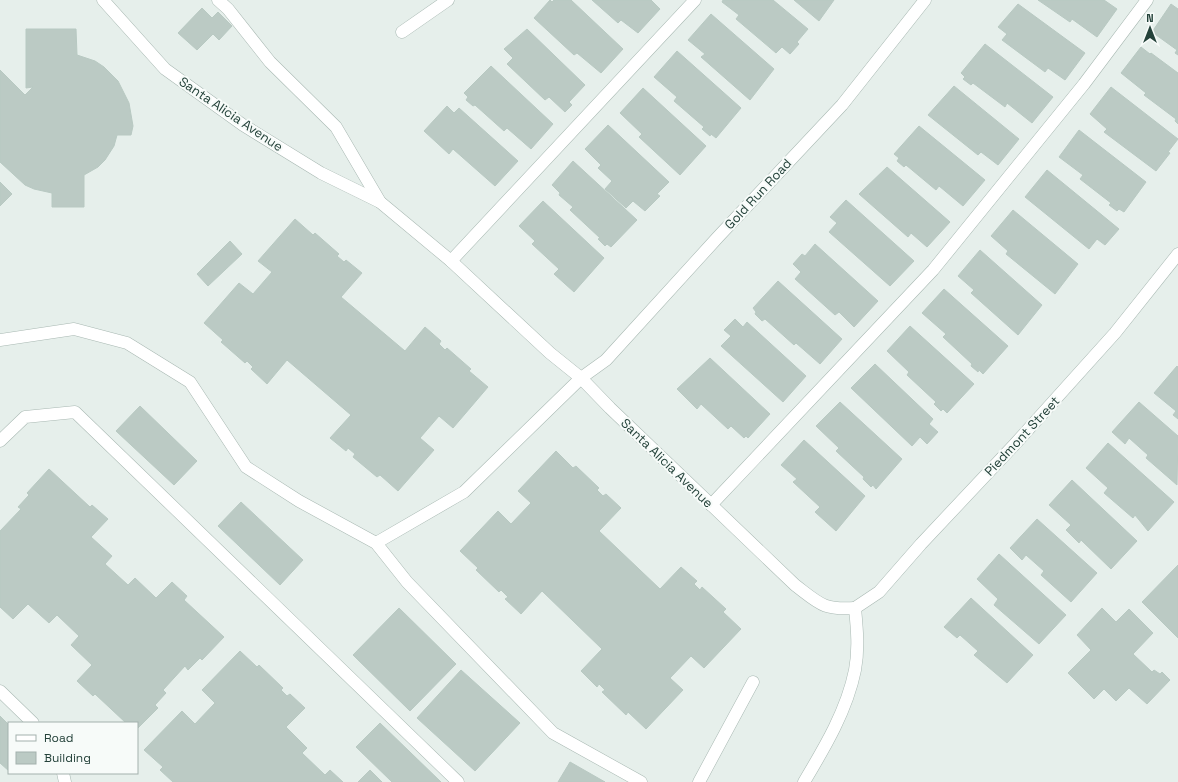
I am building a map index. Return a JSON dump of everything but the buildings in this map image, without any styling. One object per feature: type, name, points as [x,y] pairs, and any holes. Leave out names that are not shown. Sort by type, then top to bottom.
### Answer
[{"type":"street","name":"Santa Alicia Avenue","points":[[103,0],[165,69],[243,125],[321,173],[380,202],[451,261],[550,353],[581,378],[796,585],[823,606],[834,609],[855,608]]},
{"type":"street","name":"Santa Alicia Avenue","points":[[218,0],[228,8],[270,62],[336,127],[380,202]]},
{"type":"street","points":[[402,32],[448,0]]},
{"type":"street","points":[[451,261],[695,0]]},
{"type":"street","name":"Gold Run Road","points":[[376,543],[464,492],[581,378],[606,360],[718,236],[842,105],[925,0]]},
{"type":"street","points":[[712,505],[934,270],[1084,84],[1147,0]]},
{"type":"street","name":"Piedmont Street","points":[[855,608],[878,592],[1020,439],[1115,333],[1178,254]]},
{"type":"street","points":[[0,340],[74,329],[127,343],[190,382],[246,467],[299,500],[376,543],[407,582],[554,733],[641,782]]},
{"type":"street","points":[[0,441],[25,417],[75,412],[458,782]]},
{"type":"street","points":[[804,782],[839,721],[855,671],[858,644],[855,608]]},
{"type":"street","points":[[699,782],[753,682]]},
{"type":"street","points":[[0,691],[32,722]]}]
